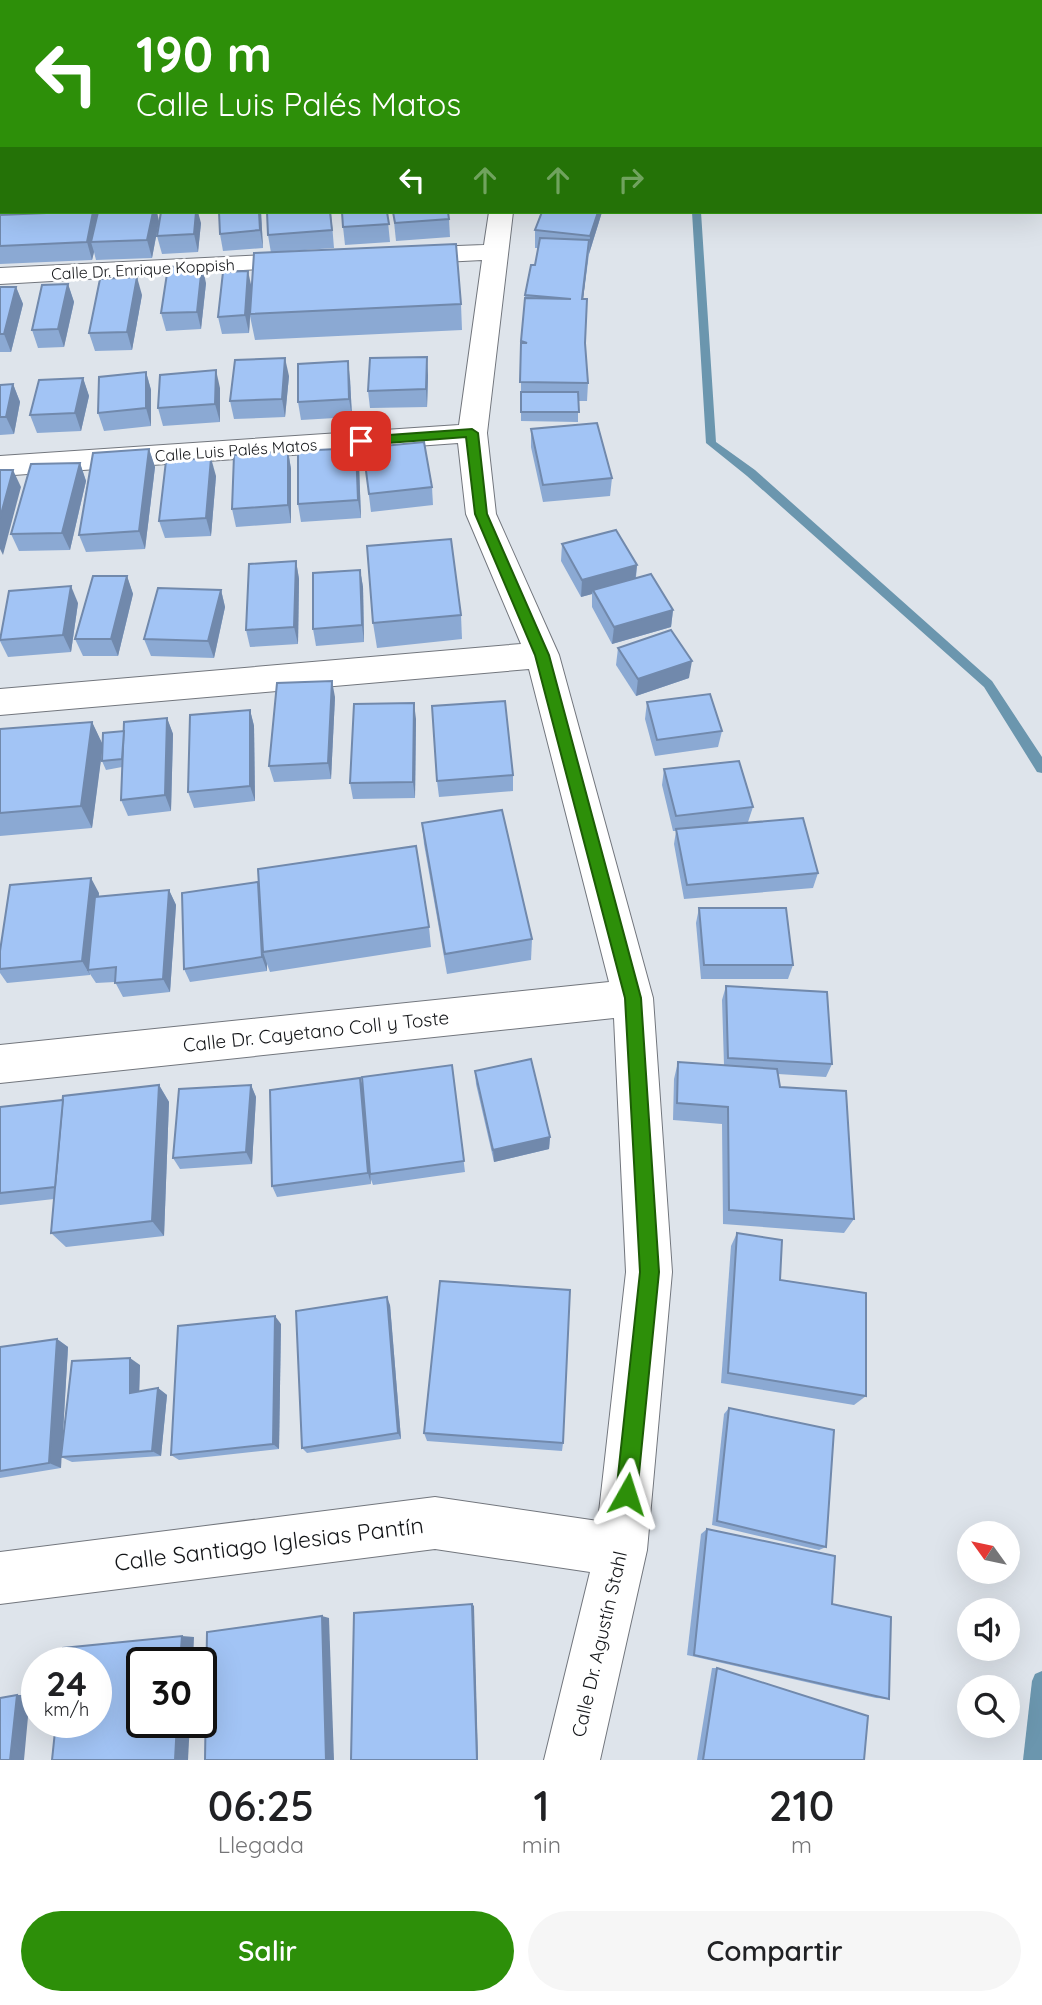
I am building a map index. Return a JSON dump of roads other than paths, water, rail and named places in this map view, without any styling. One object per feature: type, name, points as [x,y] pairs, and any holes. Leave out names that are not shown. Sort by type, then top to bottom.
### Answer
[{"type":"street","name":"Calle Dr. Agustín Stahl","points":[[501,214],[472,433],[481,514],[542,655],[633,998],[649,1272],[621,1550],[572,1760]]},
{"type":"street","points":[[385,257],[495,252]]},
{"type":"street","name":"Calle Dr. Enrique Koppish","points":[[0,276],[330,260]]},
{"type":"street","name":"Calle Luis Palés Matos","points":[[0,466],[472,433]]},
{"type":"street","points":[[0,702],[542,655]]},
{"type":"street","name":"Calle Dr. Cayetano Coll y Toste","points":[[0,1064],[633,998]]},
{"type":"street","name":"Calle Santiago Iglesias Pantín","points":[[0,1578],[435,1522],[621,1550]]},
{"type":"waterway","points":[[696,214],[711,443],[751,473],[988,684],[1042,768]]},
{"type":"waterway","points":[[1033,1760],[1042,1681]]}]
